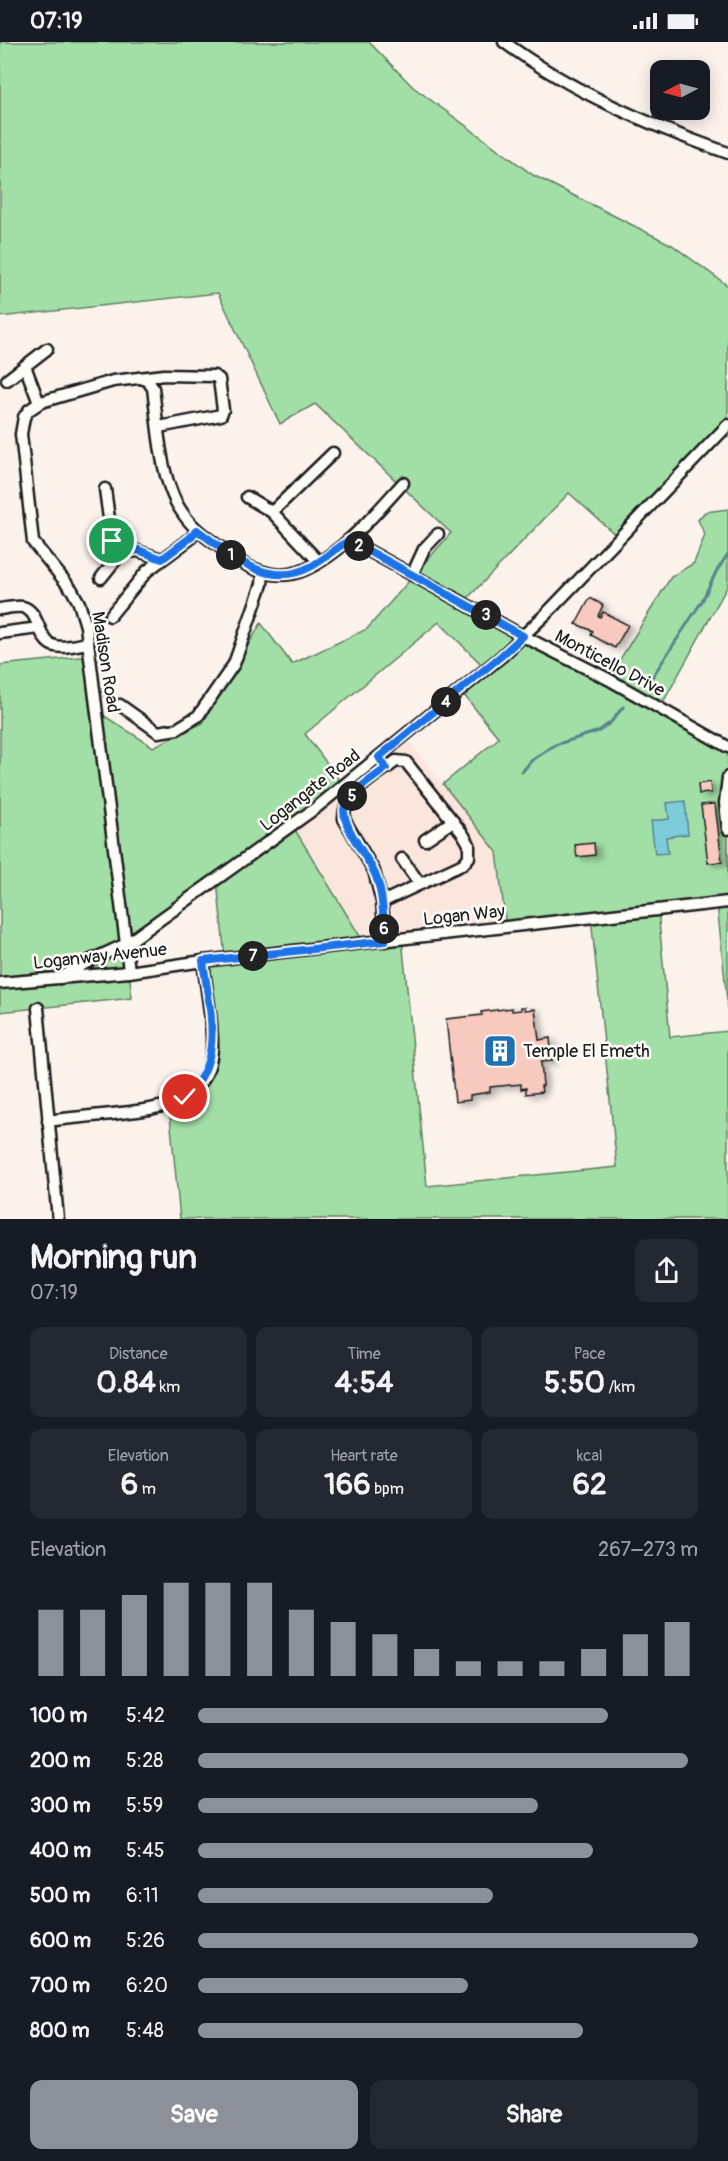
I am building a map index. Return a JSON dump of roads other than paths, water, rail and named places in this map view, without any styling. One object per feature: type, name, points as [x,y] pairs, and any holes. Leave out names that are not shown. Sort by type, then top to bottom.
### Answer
[{"type":"street","points":[[504,42],[571,86],[663,130],[728,153]]},
{"type":"street","points":[[7,380],[47,349]]},
{"type":"street","points":[[25,366],[39,403],[113,381],[138,377],[174,375],[214,376],[219,379],[223,410],[221,415],[159,427]]},
{"type":"street","points":[[138,377],[151,384],[165,471],[183,515],[197,530],[243,564],[263,573],[278,575],[293,573],[319,562],[349,540],[403,483]]},
{"type":"street","name":"Madison Road","points":[[39,403],[24,417],[21,434],[33,542],[72,590],[84,618],[126,944]]},
{"type":"street","name":"Logangate Road","points":[[60,978],[91,960],[126,944],[274,839],[494,663],[728,425]]},
{"type":"street","points":[[272,512],[333,453]]},
{"type":"street","points":[[105,489],[112,541],[122,552]]},
{"type":"street","points":[[247,497],[272,512],[319,562]]},
{"type":"street","points":[[110,616],[147,572],[197,530]]},
{"type":"street","points":[[412,574],[424,549],[438,534]]},
{"type":"street","name":"Monticello Drive","points":[[349,540],[523,636],[608,679],[728,747]]},
{"type":"street","points":[[101,578],[122,552],[138,550],[162,559]]},
{"type":"street","points":[[120,705],[158,732],[177,729],[198,716],[234,664],[262,584],[263,573]]},
{"type":"street","points":[[0,609],[24,608],[28,610],[51,644],[56,647],[88,643]]},
{"type":"street","points":[[0,633],[39,628]]},
{"type":"street","points":[[379,757],[386,768]]},
{"type":"street","points":[[382,902],[463,864],[469,857],[468,844],[453,821],[406,762],[396,760],[351,796],[344,812],[344,819],[374,872],[382,902],[385,941]]},
{"type":"street","points":[[728,777],[725,802],[728,829]]},
{"type":"street","points":[[425,840],[453,821]]},
{"type":"street","points":[[402,859],[420,884]]},
{"type":"street","name":"Logan Way","points":[[203,961],[728,902]]},
{"type":"street","points":[[126,944],[129,972]]},
{"type":"street","points":[[48,1121],[157,1109],[178,1101],[193,1090],[206,1072],[212,1048],[203,961]]},
{"type":"street","name":"Loganway Avenue","points":[[0,983],[129,972],[203,961]]},
{"type":"street","points":[[38,1008],[58,1219]]},
{"type":"water","points":[[685,801],[688,834],[666,837],[668,853],[655,854],[651,821],[669,819],[667,803]]},
{"type":"waterway","points":[[651,679],[702,601],[728,554]]},
{"type":"waterway","points":[[522,772],[531,761],[555,745],[599,731],[611,722],[623,707]]},
{"type":"place","name":"Temple El Emeth","points":[[500,1051]]}]
